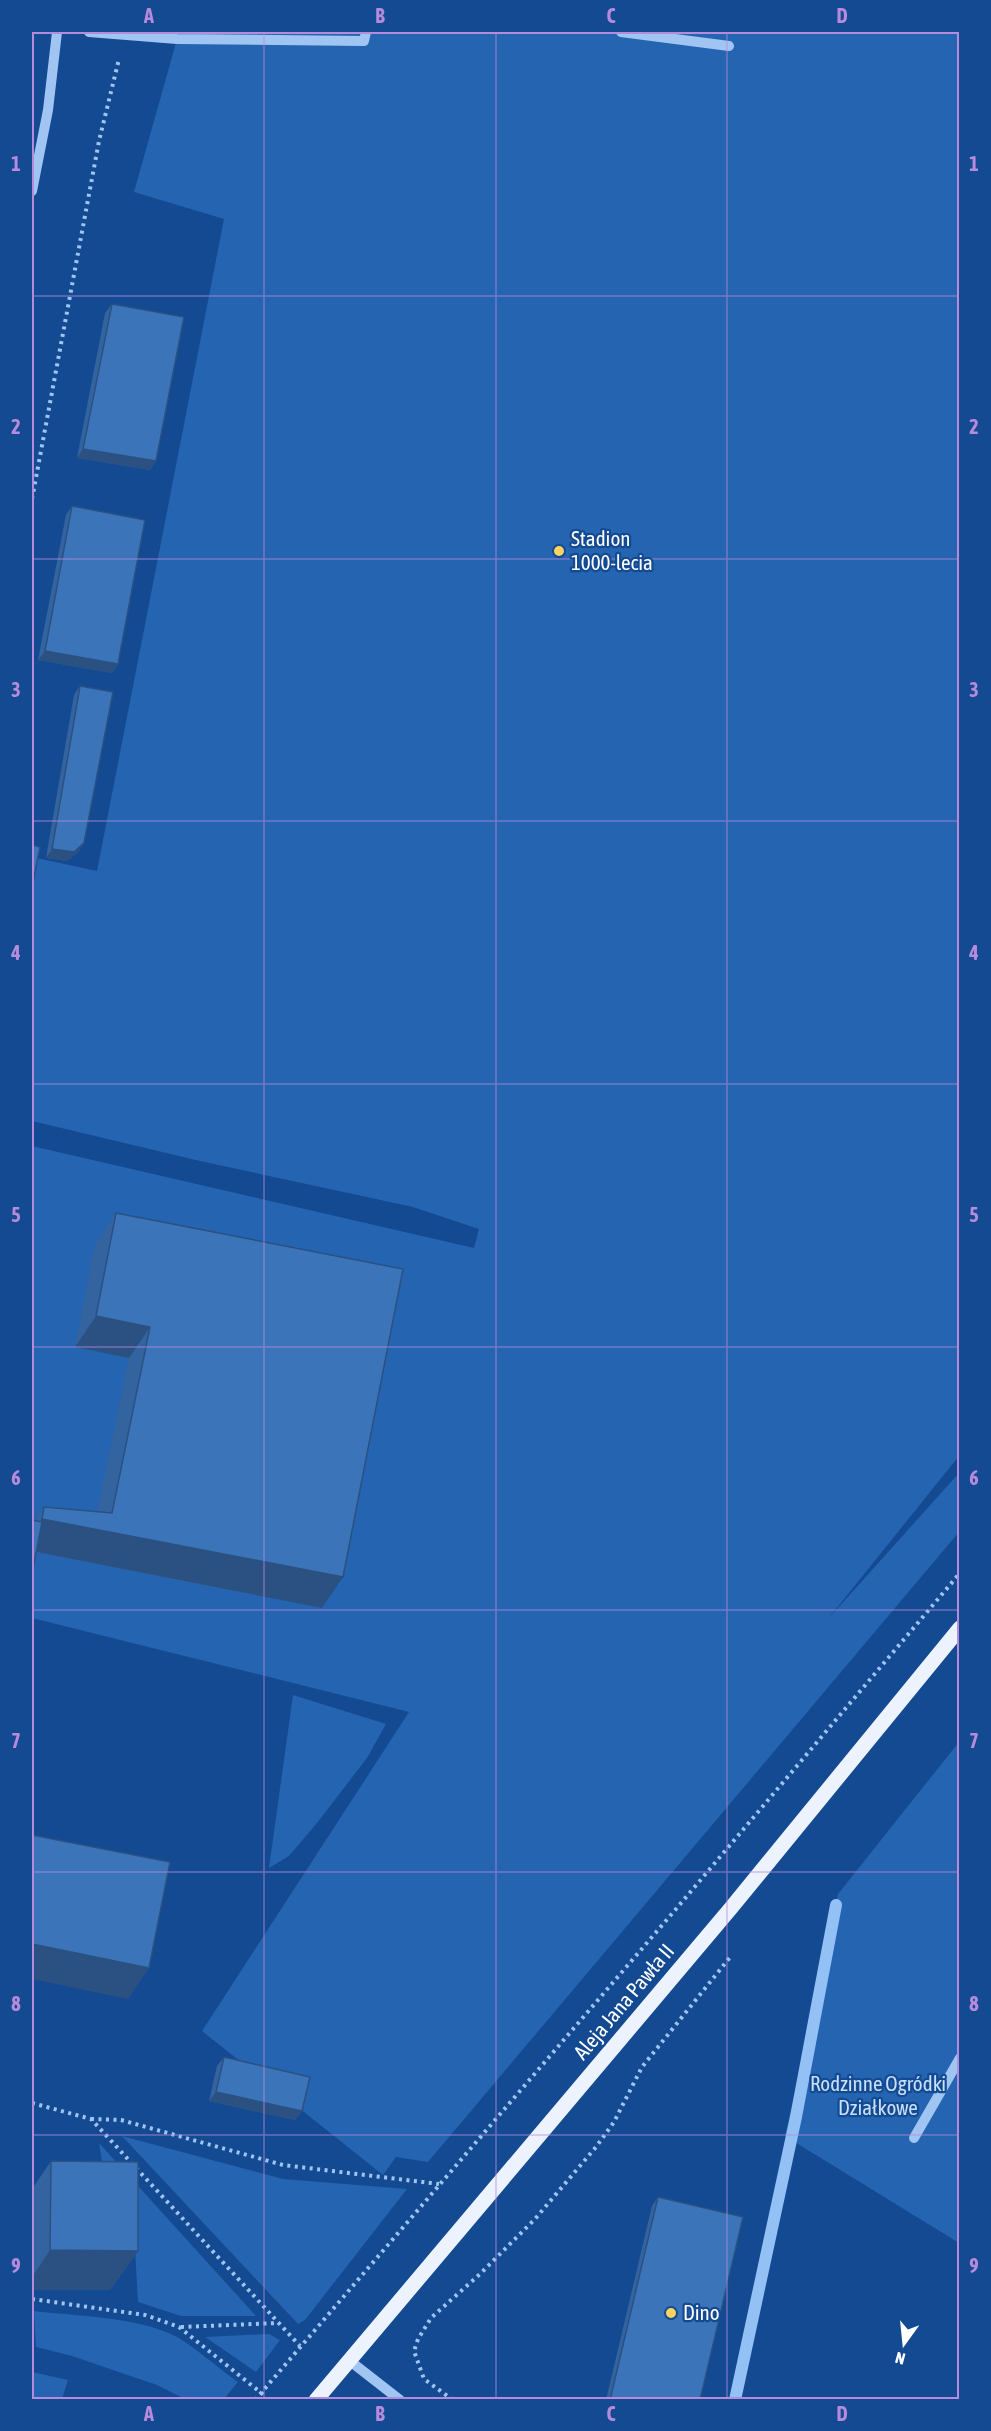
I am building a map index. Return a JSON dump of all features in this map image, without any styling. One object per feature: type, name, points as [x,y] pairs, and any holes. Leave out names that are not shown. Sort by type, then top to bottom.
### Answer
[{"type":"main road","name":"Aleja Jana Pawła II","points":[[316,2400],[731,1908],[960,1628]]},
{"type":"street","points":[[32,191],[48,110],[57,32]]},
{"type":"street","points":[[89,32],[177,39],[364,41],[366,32]]},
{"type":"street","points":[[621,32],[729,46]]},
{"type":"street","points":[[914,2138],[960,2058]]},
{"type":"street","points":[[350,2361],[389,2396],[400,2400]]},
{"type":"path","points":[[32,499],[99,141],[117,70],[122,34]]},
{"type":"path","points":[[255,2400],[676,1909],[960,1573]]},
{"type":"path","points":[[453,2400],[424,2379],[414,2352],[418,2339],[431,2318],[536,2219],[596,2147],[614,2122],[642,2067],[735,1951]]},
{"type":"path","points":[[32,2103],[91,2119],[121,2120],[283,2165],[439,2184]]},
{"type":"path","points":[[91,2119],[300,2346]]},
{"type":"path","points":[[32,2299],[145,2315],[179,2327],[266,2396]]},
{"type":"path","points":[[179,2327],[279,2323]]},
{"type":"green space","name":"Stadion 1000-lecia","points":[[179,32],[959,32],[959,1456],[828,1619],[959,1473],[959,1532],[428,2162],[396,2157],[383,2175],[202,2031],[409,1712],[32,1618],[32,1146],[474,1248],[479,1229],[413,1207],[200,1161],[32,1121],[32,857],[97,871],[224,219],[134,192]]},
{"type":"green space","points":[[293,1695],[386,1724],[367,1758],[317,1823],[289,1856],[269,1868]]},
{"type":"green space","name":"Rodzinne Ogródki Działkowe","points":[[959,1742],[959,2243],[785,2136],[838,1894]]},
{"type":"green space","points":[[122,2136],[283,2179],[407,2189],[305,2320],[298,2324]]},
{"type":"green space","points":[[99,2143],[256,2316],[181,2316],[138,2302],[133,2214],[106,2187]]},
{"type":"green space","points":[[34,2311],[106,2318],[160,2330],[182,2340],[238,2382],[224,2399],[185,2399],[157,2385],[72,2356],[36,2347]]},
{"type":"green space","points":[[269,2334],[280,2340],[256,2372],[205,2337]]},
{"type":"green space","points":[[32,2372],[68,2380],[62,2399],[32,2399]]},
{"type":"building","points":[[112,304],[184,317],[156,461],[83,449]]},
{"type":"building","points":[[72,506],[145,520],[118,664],[45,651]]},
{"type":"building","points":[[80,686],[113,692],[84,843],[74,852],[52,849]]},
{"type":"building","points":[[32,845],[40,847],[32,888]]},
{"type":"building","points":[[116,1213],[403,1269],[343,1577],[42,1519],[44,1507],[112,1513],[150,1327],[96,1316]]},
{"type":"building","points":[[32,1520],[42,1522],[32,1574]]},
{"type":"building","points":[[32,1835],[170,1862],[149,1968],[32,1944]]},
{"type":"building","points":[[224,2057],[310,2077],[302,2111],[216,2092]]},
{"type":"building","points":[[51,2161],[138,2162],[138,2251],[50,2250]]},
{"type":"building","name":"Dino","points":[[658,2197],[743,2217],[700,2400],[610,2400]]},
{"type":"waterway","points":[[735,2400],[796,2117],[836,1905]]},
{"type":"place","name":"Stadion 1000-lecia","points":[[559,551]]},
{"type":"place","name":"Dino","points":[[671,2313]]}]
